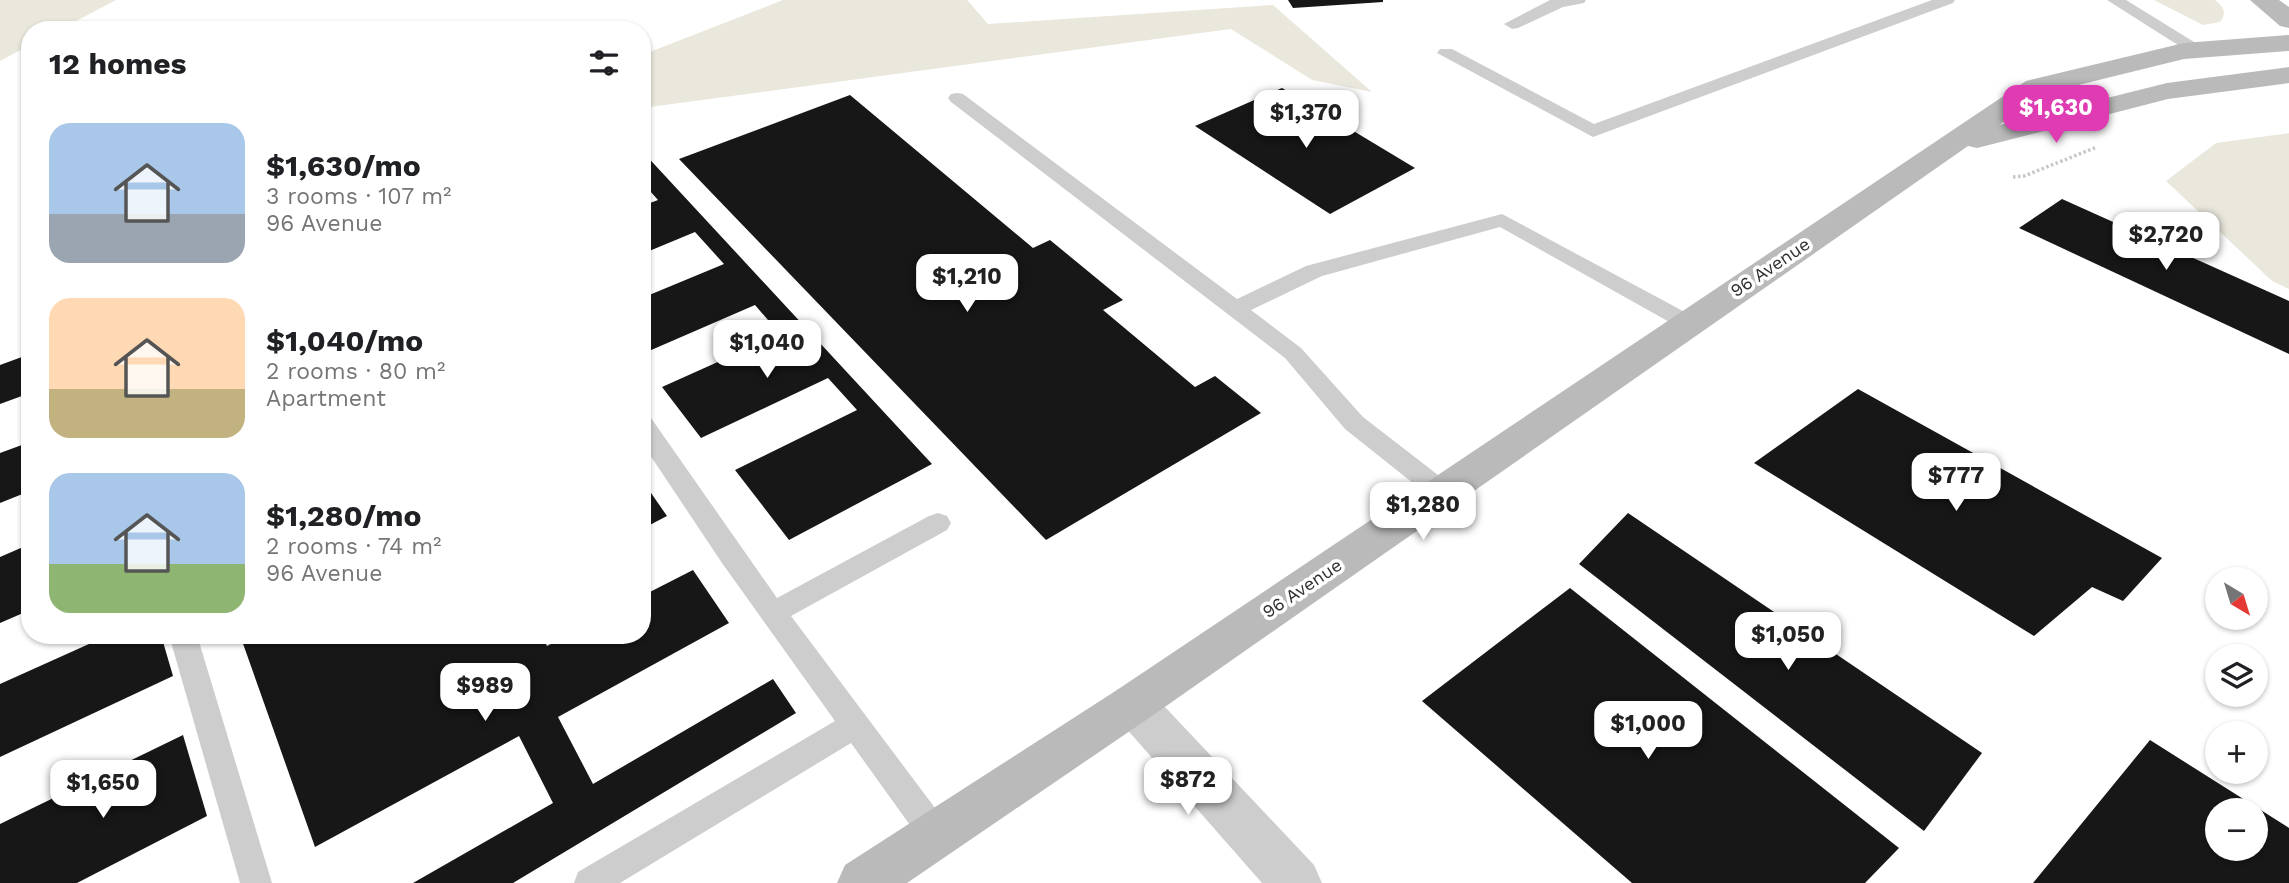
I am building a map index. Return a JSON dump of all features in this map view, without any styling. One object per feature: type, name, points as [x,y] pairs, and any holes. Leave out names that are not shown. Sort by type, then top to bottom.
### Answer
[{"type":"main road","points":[[2263,0],[2289,20]]},
{"type":"main road","name":"96 Avenue","points":[[863,883],[1133,704],[2036,87],[2198,50],[2289,43]]},
{"type":"main road","name":"96 Avenue","points":[[1948,147],[2167,91],[2289,75]]},
{"type":"street","points":[[1133,704],[1296,883]]},
{"type":"lane","points":[[1512,24],[1559,2],[1577,0]]},
{"type":"lane","points":[[1446,53],[1593,131],[1947,0]]},
{"type":"lane","points":[[2117,0],[2198,50]]},
{"type":"lane","points":[[957,98],[1293,353],[1354,423],[1442,492]]},
{"type":"lane","points":[[1235,309],[1314,271],[1502,220],[1688,323]]},
{"type":"lane","points":[[651,437],[772,613],[936,835]]},
{"type":"lane","points":[[772,613],[939,523]]},
{"type":"lane","points":[[186,644],[256,883]]},
{"type":"lane","points":[[590,883],[854,725]]},
{"type":"shaded area","points":[[0,0],[116,0],[76,21],[21,21],[21,50],[0,61]]},
{"type":"shaded area","points":[[783,0],[967,0],[988,24],[1273,5],[1372,92],[1312,80],[1231,29],[651,107],[651,51]]},
{"type":"shaded area","points":[[2154,0],[2215,0],[2224,13],[2220,22],[2203,25]]},
{"type":"shaded area","points":[[2289,133],[2289,289],[2272,281],[2166,181],[2216,143]]},
{"type":"building","points":[[1288,0],[1383,0],[1383,2],[1293,8]]},
{"type":"building","points":[[1282,88],[1415,168],[1330,214],[1195,126]]},
{"type":"building","points":[[850,95],[1033,248],[1050,240],[1123,300],[1103,310],[1195,387],[1215,376],[1261,413],[1046,540],[679,159]]},
{"type":"building","points":[[651,161],[932,464],[789,540],[735,470],[857,410],[828,378],[701,438],[662,387],[780,334],[755,305],[651,350],[651,294],[724,264],[695,232],[651,250],[651,203],[658,200],[651,192]]},
{"type":"building","points":[[2062,199],[2289,301],[2289,354],[2019,228]]},
{"type":"building","points":[[21,357],[21,396],[0,404],[0,365]]},
{"type":"building","points":[[1858,389],[2162,558],[2123,601],[2092,587],[2034,636],[1754,463]]},
{"type":"building","points":[[21,445],[21,495],[0,503],[0,453]]},
{"type":"building","points":[[651,493],[667,516],[651,524]]},
{"type":"building","points":[[1628,513],[1982,753],[1924,831],[1579,564]]},
{"type":"building","points":[[21,548],[21,614],[0,623],[0,557]]},
{"type":"building","points":[[693,570],[729,623],[558,717],[593,784],[773,679],[796,713],[513,883],[413,883],[553,803],[519,736],[315,847],[243,644],[651,644],[651,591]]},
{"type":"building","points":[[1570,588],[1899,848],[1865,883],[1632,883],[1422,701]]},
{"type":"building","points":[[89,644],[164,644],[173,676],[0,757],[0,684]]},
{"type":"building","points":[[183,735],[207,816],[77,883],[0,883],[0,824]]},
{"type":"building","points":[[2150,740],[2205,775],[2205,784],[2220,784],[2242,798],[2205,798],[2205,861],[2268,861],[2268,815],[2289,828],[2289,883],[2033,883]]}]
